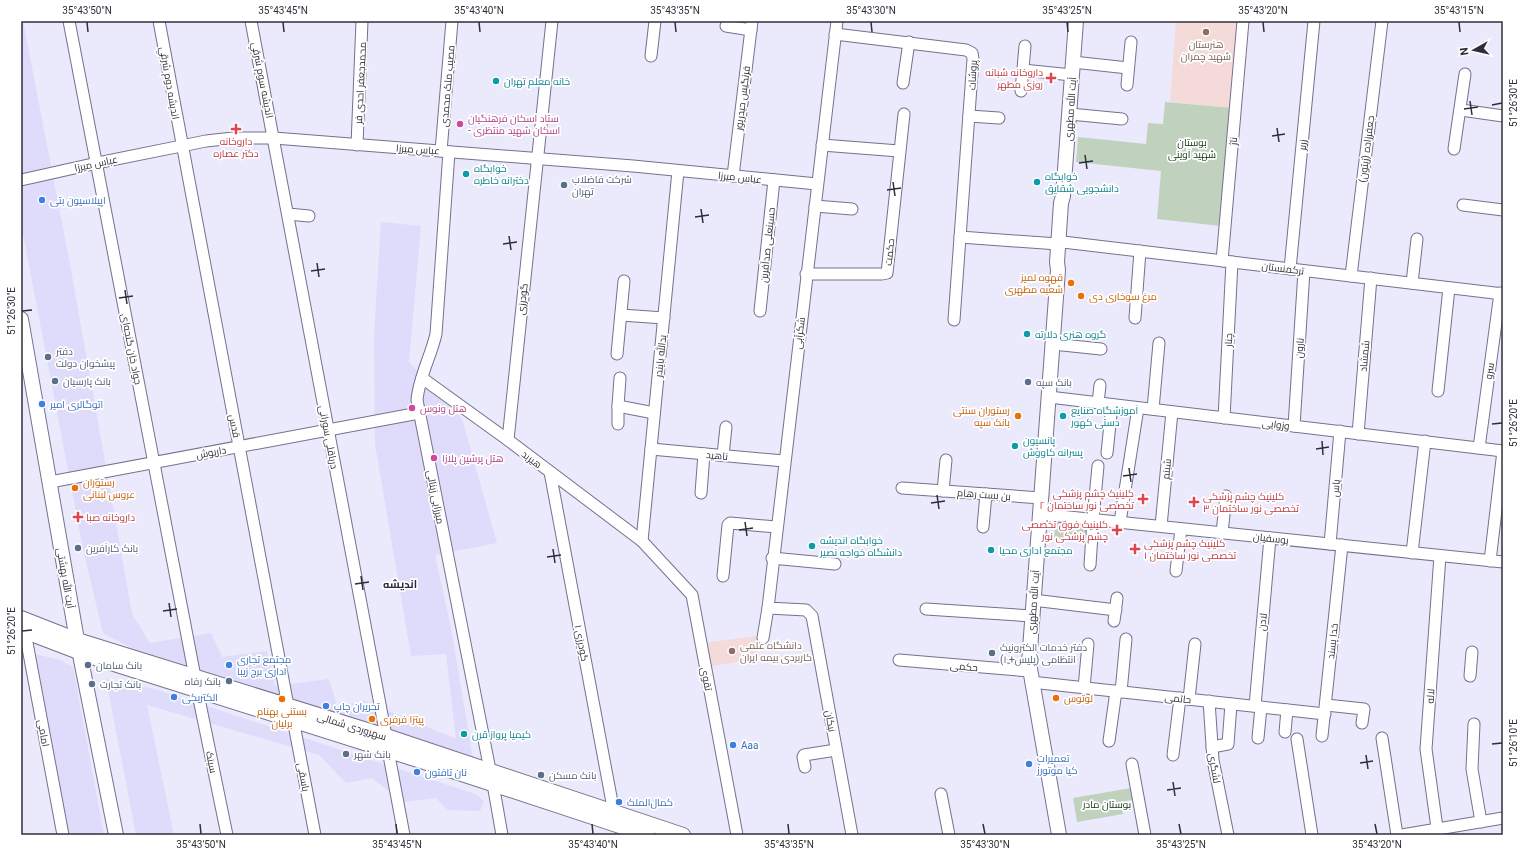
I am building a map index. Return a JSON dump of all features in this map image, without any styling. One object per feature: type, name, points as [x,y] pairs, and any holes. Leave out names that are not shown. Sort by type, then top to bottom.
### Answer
[{"type":"main road","name":"آیت الله مطهری","points":[[1059,835],[1030,676],[1029,663],[1052,344],[1058,270],[1061,262],[1060,243],[1065,203],[1063,196],[1076,21]]},
{"type":"main road","name":"آیت الله بهشتی","points":[[21,319],[22,334],[50,482],[78,646],[116,835]]},
{"type":"main road","name":"سهروردی شمالی","points":[[21,618],[78,646]]},
{"type":"main road","name":"سهروردی شمالی","points":[[23,631],[78,646],[196,683],[293,719],[647,835]]},
{"type":"main road","name":"سهروردی شمالی","points":[[196,683],[288,706],[386,736],[683,835]]},
{"type":"main road","points":[[490,770],[493,784]]},
{"type":"street","name":"جواد خان گنجه‌ای","points":[[70,21],[196,683]]},
{"type":"street","name":"انديشه دوم شرقي","points":[[159,21],[181,146]]},
{"type":"street","name":"اندیشه سوم شرقي","points":[[251,21],[274,138]]},
{"type":"street","name":"محمدجعفر احدی فر","points":[[357,145],[362,21]]},
{"type":"street","name":"مصیب ملک محمدی","points":[[445,152],[452,21]]},
{"type":"street","name":"گودرزی","points":[[508,440],[536,159],[552,21]]},
{"type":"street","points":[[651,56],[655,21]]},
{"type":"street","name":"شکرآبی","points":[[763,638],[768,608],[772,558],[837,21]]},
{"type":"street","name":"ناژ","points":[[1227,262],[1243,21]]},
{"type":"street","name":"زریر","points":[[1290,269],[1314,21]]},
{"type":"street","name":"جعفرزاده (زیتون)","points":[[1351,276],[1382,21]]},
{"type":"street","points":[[726,26],[751,25]]},
{"type":"street","name":"فرنگیس حیدرپور","points":[[733,176],[751,25]]},
{"type":"street","name":"پروشات","points":[[835,34],[909,42],[966,50],[972,53],[974,59],[954,320]]},
{"type":"street","points":[[903,83],[909,42]]},
{"type":"street","points":[[1127,85],[1131,42]]},
{"type":"street","points":[[1021,91],[1025,46]]},
{"type":"street","points":[[1023,70],[1128,68]]},
{"type":"street","points":[[1454,149],[1461,110],[1465,74]]},
{"type":"street","points":[[1461,110],[1503,116]]},
{"type":"street","name":"حکمت","points":[[806,274],[887,273],[904,114]]},
{"type":"street","points":[[1070,114],[1122,119]]},
{"type":"street","points":[[969,116],[999,118]]},
{"type":"street","name":"عباس میرزا","points":[[21,180],[181,146],[233,138],[274,138],[678,171],[817,184]]},
{"type":"street","name":"دریاقلی سورانی","points":[[274,138],[386,736]]},
{"type":"street","points":[[822,145],[899,151]]},
{"type":"street","name":"قدس","points":[[181,146],[288,706]]},
{"type":"street","name":"میرزایی زینالی","points":[[445,152],[436,334],[433,349],[418,388],[417,400],[490,770]]},
{"type":"street","name":"یدالله بایندر","points":[[642,541],[678,171]]},
{"type":"street","name":"حسینعلی صدآفرین","points":[[760,311],[774,180]]},
{"type":"street","points":[[1463,205],[1503,210]]},
{"type":"street","points":[[815,206],[852,209]]},
{"type":"street","points":[[288,214],[309,216]]},
{"type":"street","points":[[960,236],[1060,243]]},
{"type":"street","points":[[1412,283],[1417,238]]},
{"type":"street","name":"ترکمنستان","points":[[1060,243],[1304,270],[1501,294]]},
{"type":"street","points":[[1134,318],[1140,252]]},
{"type":"street","name":"چنار","points":[[1224,418],[1227,262]]},
{"type":"street","name":"نارون","points":[[1294,426],[1304,270]]},
{"type":"street","name":"شمشاد","points":[[1358,434],[1371,278]]},
{"type":"street","points":[[617,354],[624,281]]},
{"type":"street","points":[[1438,391],[1449,288]]},
{"type":"street","name":"سرو","points":[[1479,448],[1501,294]]},
{"type":"street","points":[[621,315],[664,318]]},
{"type":"street","points":[[1153,410],[1159,343]]},
{"type":"street","points":[[1052,344],[1101,349]]},
{"type":"street","name":"هیربد","points":[[422,378],[508,440],[642,541]]},
{"type":"street","points":[[618,424],[620,378]]},
{"type":"street","points":[[1098,403],[1100,386]]},
{"type":"street","name":"وزوایی","points":[[1049,397],[1503,451]]},
{"type":"street","points":[[1107,453],[1112,405]]},
{"type":"street","points":[[618,406],[654,413]]},
{"type":"street","points":[[1120,522],[1138,408]]},
{"type":"street","name":"شبنم","points":[[1161,526],[1172,412]]},
{"type":"street","name":"داریوش","points":[[50,482],[419,413]]},
{"type":"street","points":[[723,456],[726,427]]},
{"type":"street","name":"یاس","points":[[1336,545],[1340,431]]},
{"type":"street","points":[[1412,553],[1425,441]]},
{"type":"street","name":"ناهید","points":[[651,449],[784,460]]},
{"type":"street","points":[[1490,561],[1503,451]]},
{"type":"street","points":[[701,493],[704,454]]},
{"type":"street","points":[[943,491],[946,460]]},
{"type":"street","points":[[1090,565],[1098,466]]},
{"type":"street","name":"گودرزی ۱","points":[[550,472],[614,813]]},
{"type":"street","name":"بن بست رهام","points":[[902,488],[1041,498]]},
{"type":"street","points":[[983,527],[986,494]]},
{"type":"street","points":[[1222,533],[1226,496]]},
{"type":"street","name":"یوسفیان","points":[[1040,514],[1503,562]]},
{"type":"street","points":[[723,576],[728,525],[730,523],[776,527]]},
{"type":"street","points":[[1176,571],[1181,528]]},
{"type":"street","name":"لادن","points":[[1258,738],[1258,706],[1270,538]]},
{"type":"street","name":"تقوی","points":[[642,541],[692,595],[737,835]]},
{"type":"street","name":"خدا پسند","points":[[1322,736],[1336,545]]},
{"type":"street","name":"لاله","points":[[1438,832],[1426,749],[1440,556]]},
{"type":"street","points":[[772,558],[835,564]]},
{"type":"street","points":[[1114,621],[1117,598]]},
{"type":"street","points":[[1033,600],[1116,610]]},
{"type":"street","name":"نیکان","points":[[768,608],[806,610],[813,619],[852,835]]},
{"type":"street","points":[[926,609],[1032,616]]},
{"type":"street","name":"امامی","points":[[23,631],[63,835]]},
{"type":"street","points":[[1109,741],[1126,639]]},
{"type":"street","points":[[1084,688],[1088,644]]},
{"type":"street","points":[[1173,755],[1195,644]]},
{"type":"street","points":[[1470,676],[1472,652]]},
{"type":"street","name":"حکمی","points":[[899,660],[1030,676]]},
{"type":"street","name":"حاتمی","points":[[1030,676],[1084,688],[1287,710],[1364,709],[1362,723]]},
{"type":"street","name":"سینک","points":[[196,683],[227,835]]},
{"type":"street","name":"لشگری","points":[[1209,701],[1212,747],[1228,835]]},
{"type":"street","points":[[1212,747],[1228,744],[1232,704]]},
{"type":"street","points":[[1285,732],[1287,710]]},
{"type":"street","name":"باسقی","points":[[293,719],[315,835]]},
{"type":"street","points":[[1474,724],[1472,769],[1481,822]]},
{"type":"street","points":[[1382,738],[1397,835]]},
{"type":"street","points":[[1297,739],[1312,835]]},
{"type":"street","points":[[388,750],[404,835]]},
{"type":"street","points":[[805,767],[804,755],[836,750]]},
{"type":"street","points":[[1132,764],[1145,835]]},
{"type":"street","points":[[493,784],[502,835]]},
{"type":"street","points":[[941,794],[949,835]]},
{"type":"street","points":[[1402,835],[1438,832],[1503,818]]},
{"type":"shaded area","points":[[21,21],[23,21],[70,264],[132,614],[150,643],[211,633],[222,657],[267,651],[275,686],[329,679],[337,706],[365,701],[456,739],[446,654],[411,656],[375,444],[374,336],[381,222],[421,226],[409,362],[462,419],[497,543],[435,555],[452,633],[473,759],[254,687],[149,657],[103,633],[83,549],[21,223]]},
{"type":"shaded area","points":[[1176,21],[1237,21],[1230,108],[1170,102]]},
{"type":"shaded area","name":"دانشگاه علمی کاربردی بیمه ایران","points":[[756,636],[759,658],[708,667],[704,643]]},
{"type":"shaded area","points":[[35,654],[60,660],[73,667],[104,835],[69,835]]},
{"type":"shaded area","points":[[106,679],[158,690],[478,795],[484,802],[480,811],[448,810],[436,798],[403,802],[372,778],[346,783],[319,755],[147,705],[174,835],[136,835]]},
{"type":"green space","name":"بوستان شهید آوینی","points":[[1165,102],[1233,108],[1221,226],[1157,219],[1161,171],[1076,162],[1078,137],[1146,144],[1148,123],[1163,124]]},
{"type":"green space","points":[[1056,521],[1092,525],[1091,533],[1080,532],[1079,541],[1054,537]]},
{"type":"green space","name":"بوستان مادر","points":[[1131,788],[1133,800],[1121,802],[1123,814],[1077,822],[1073,798]]},
{"type":"place","name":"هنرستان شهید چمران","points":[[1206,32]]},
{"type":"place","name":"داروخانه شبانه روزی مطهر","points":[[1051,78]]},
{"type":"place","name":"خانه معلم تهران","points":[[496,81]]},
{"type":"place","name":"ستاد اسکان فرهنگیان - اسکان شهید منتظری","points":[[460,124]]},
{"type":"place","name":"داروخانه دکتر عصاره","points":[[236,129]]},
{"type":"place","name":"خوابگاه دخترانه خاطره","points":[[466,174]]},
{"type":"place","name":"خوابگاه دانشجویی شقایق","points":[[1037,182]]},
{"type":"place","name":"شرکت فاضلاب تهران","points":[[564,185]]},
{"type":"place","name":"اپیلاسیون بتی","points":[[42,200]]},
{"type":"place","name":"قهوه لمیز شعبه مطهری","points":[[1071,283]]},
{"type":"place","name":"مرغ سوخاری دی","points":[[1081,296]]},
{"type":"place","name":"گروه هنری دلارته","points":[[1027,334]]},
{"type":"place","name":"دفتر پیشخوان دولت","points":[[48,357]]},
{"type":"place","name":"بانک پارسیان","points":[[55,381]]},
{"type":"place","name":"بانک سپه","points":[[1028,382]]},
{"type":"place","name":"اتوگالری امیر","points":[[42,404]]},
{"type":"place","name":"هتل ونوس","points":[[412,408]]},
{"type":"place","name":"رستوران سنتی بانک سپه","points":[[1018,416]]},
{"type":"place","name":"آموزشگاه صنایع دستی کهور","points":[[1063,416]]},
{"type":"place","name":"پانسیون پسرانه کاووش","points":[[1015,446]]},
{"type":"place","name":"هتل پرشین پلازا","points":[[434,458]]},
{"type":"place","name":"رستوران عروس لبنانی","points":[[75,488]]},
{"type":"place","name":"کلینیک چشم پزشکی تخصصی نور ساختمان ۲","points":[[1143,499]]},
{"type":"place","name":"کلینیک چشم پزشکی تخصصی نور ساختمان ۳","points":[[1194,502]]},
{"type":"place","name":"داروخانه صبا","points":[[78,517]]},
{"type":"place","name":"کلینیک فوق تخصصی چشم پزشکی نور","points":[[1117,530]]},
{"type":"place","name":"خوابگاه اندیشه دانشگاه خواجه نصیر","points":[[812,546]]},
{"type":"place","name":"بانک کارآفرین","points":[[78,548]]},
{"type":"place","name":"کلینیک چشم پزشکی تخصصی نور ساختمان ۱","points":[[1135,549]]},
{"type":"place","name":"مجتمع اداری محیا","points":[[991,550]]},
{"type":"place","name":"دانشگاه علمی کاربردی بیمه ایران","points":[[732,651]]},
{"type":"place","name":"دفتر خدمات الکترونیک انتظامی (پلیس+۱۰)","points":[[992,653]]},
{"type":"place","name":"بانک سامان","points":[[88,665]]},
{"type":"place","name":"مجتمع تجاری اداری برج زیبا","points":[[229,665]]},
{"type":"place","name":"بانک رفاه","points":[[229,681]]},
{"type":"place","name":"بانک تجارت","points":[[92,684]]},
{"type":"place","name":"الکتریکی","points":[[174,697]]},
{"type":"place","name":"لوتوس","points":[[1056,698]]},
{"type":"place","name":"بستنی بهنام برلیان","points":[[282,699]]},
{"type":"place","name":"تحریران چاپ","points":[[326,706]]},
{"type":"place","name":"پیتزا فرفری","points":[[372,719]]},
{"type":"place","name":"کیمیا پرواز قرن","points":[[464,734]]},
{"type":"place","name":"Aaa","points":[[733,745]]},
{"type":"place","name":"بانک شهر","points":[[346,754]]},
{"type":"place","name":"تعمیرات کیا موتورز","points":[[1029,764]]},
{"type":"place","name":"نان تافتون","points":[[417,772]]},
{"type":"place","name":"بانک مسکن","points":[[541,775]]},
{"type":"place","name":"کمال‌الملک","points":[[619,802]]},
{"type":"district","name":"اندیشه","points":[[400,584]]}]
